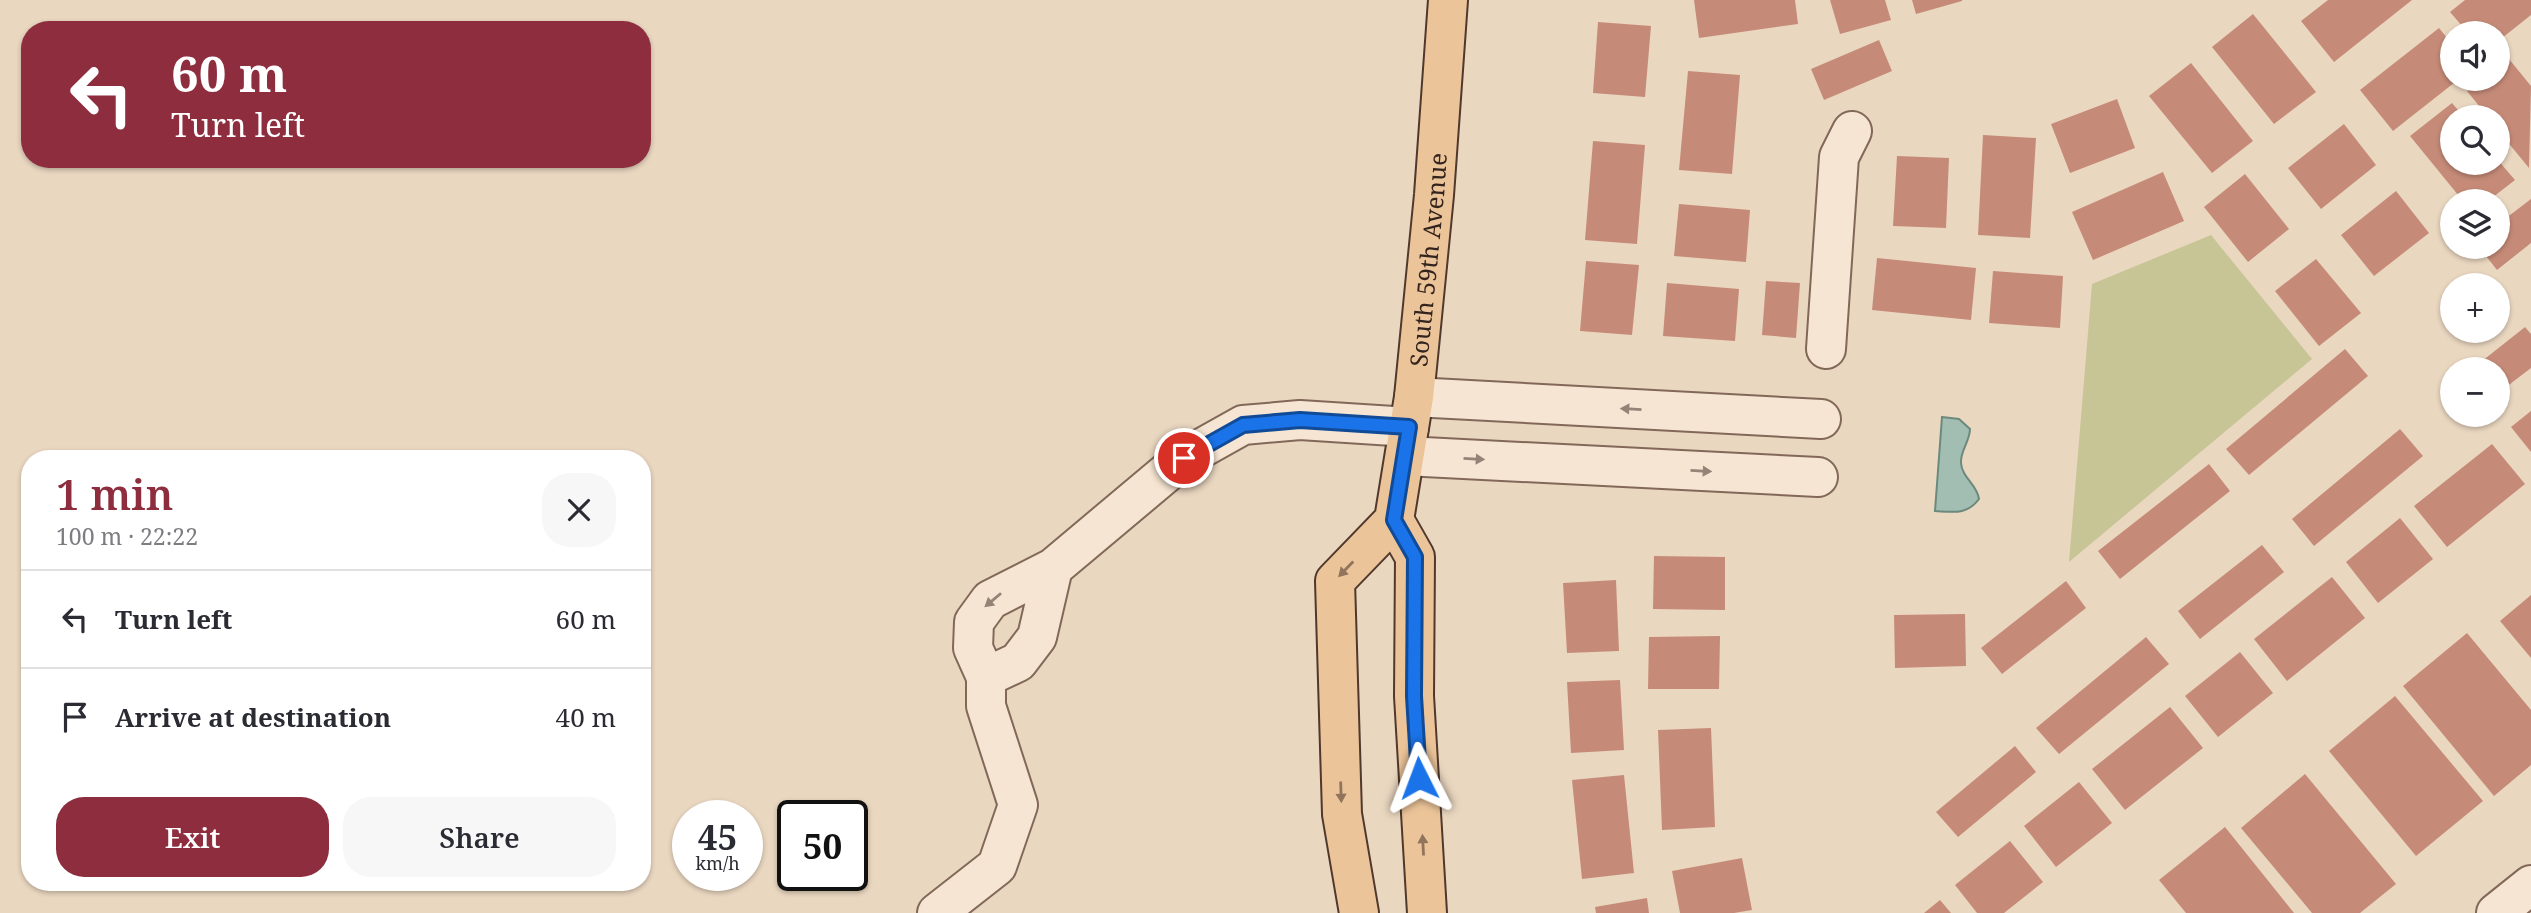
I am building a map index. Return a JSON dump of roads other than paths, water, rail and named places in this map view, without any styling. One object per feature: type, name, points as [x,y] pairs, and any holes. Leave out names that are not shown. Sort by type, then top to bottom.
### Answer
[{"type":"main road","name":"South 59th Avenue","points":[[1394,520],[1410,427],[1434,195],[1448,0]]},
{"type":"main road","points":[[1359,913],[1342,814],[1335,581],[1394,520],[1415,557],[1414,696],[1427,913]]},
{"type":"street","points":[[1826,349],[1839,157],[1852,131]]},
{"type":"street","points":[[1410,427],[1821,419]]},
{"type":"street","points":[[937,913],[997,866],[1018,805],[986,706],[986,677],[973,648],[974,622],[990,600],[1053,568],[1184,458],[1243,425],[1300,420],[1410,427],[1818,477]]},
{"type":"street","points":[[986,677],[1018,662],[1037,637],[1053,568]]},
{"type":"street","points":[[2496,913],[2531,885]]}]
